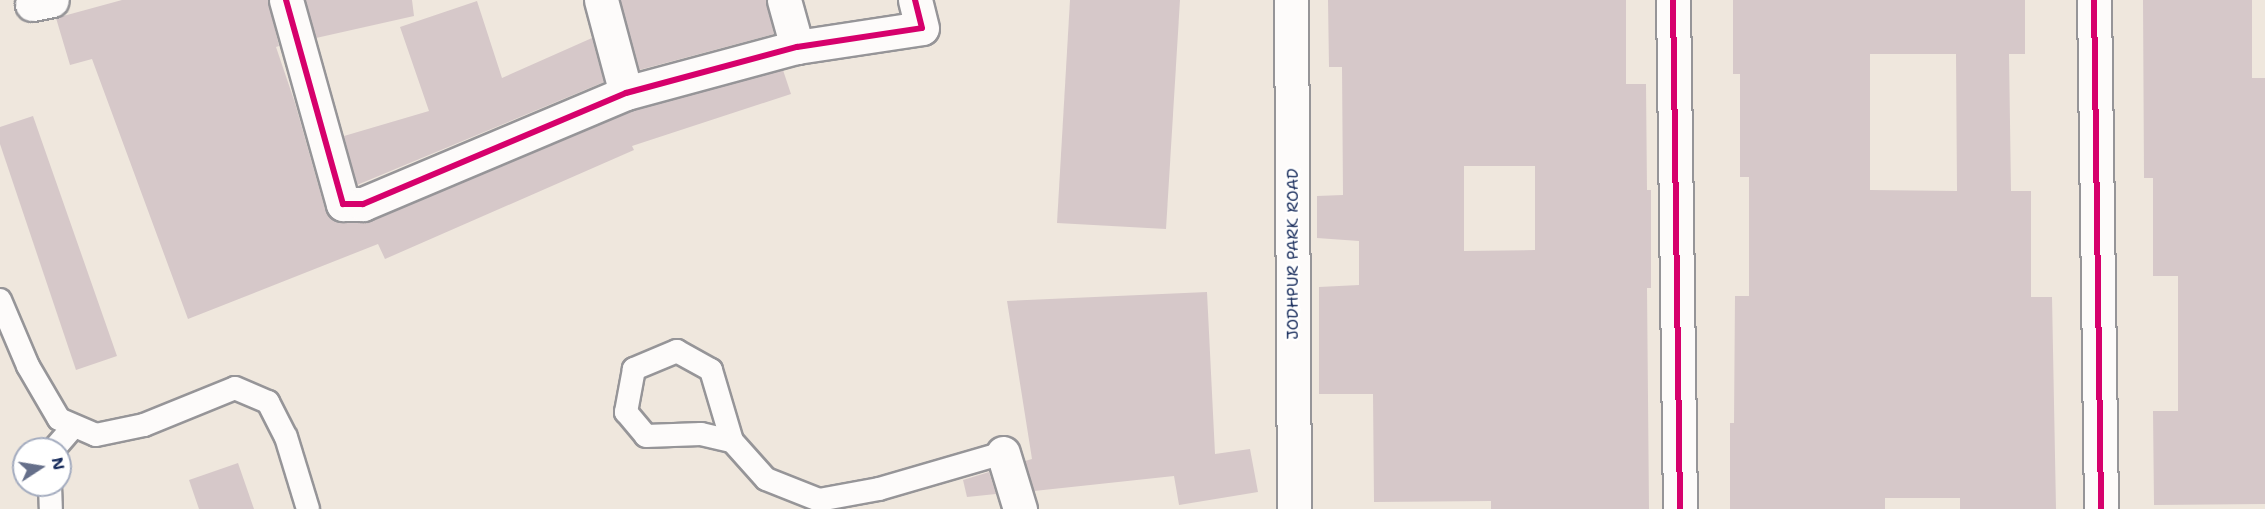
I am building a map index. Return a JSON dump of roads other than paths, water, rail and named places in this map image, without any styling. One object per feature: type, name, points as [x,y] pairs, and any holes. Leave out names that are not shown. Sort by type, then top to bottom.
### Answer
[{"type":"street","points":[[286,0],[344,204],[363,204],[626,93],[797,47],[922,28],[915,0]]},
{"type":"street","points":[[601,0],[626,93]]},
{"type":"street","points":[[784,0],[797,47]]},
{"type":"street","name":"JODHPUR PARK ROAD","points":[[1291,0],[1294,509]]},
{"type":"street","points":[[1673,0],[1680,509]]},
{"type":"street","points":[[2094,0],[2101,509]]},
{"type":"street","points":[[1003,453],[1020,509]]},
{"type":"lane","points":[[0,300],[33,375],[59,419],[96,435],[144,425],[235,388],[268,402],[286,437],[308,509]]},
{"type":"lane","points":[[732,441],[701,434],[646,436],[626,412],[634,369],[677,351],[711,370],[732,441],[766,479],[819,500],[879,489],[1003,453]]},
{"type":"lane","points":[[64,437],[74,426]]}]
